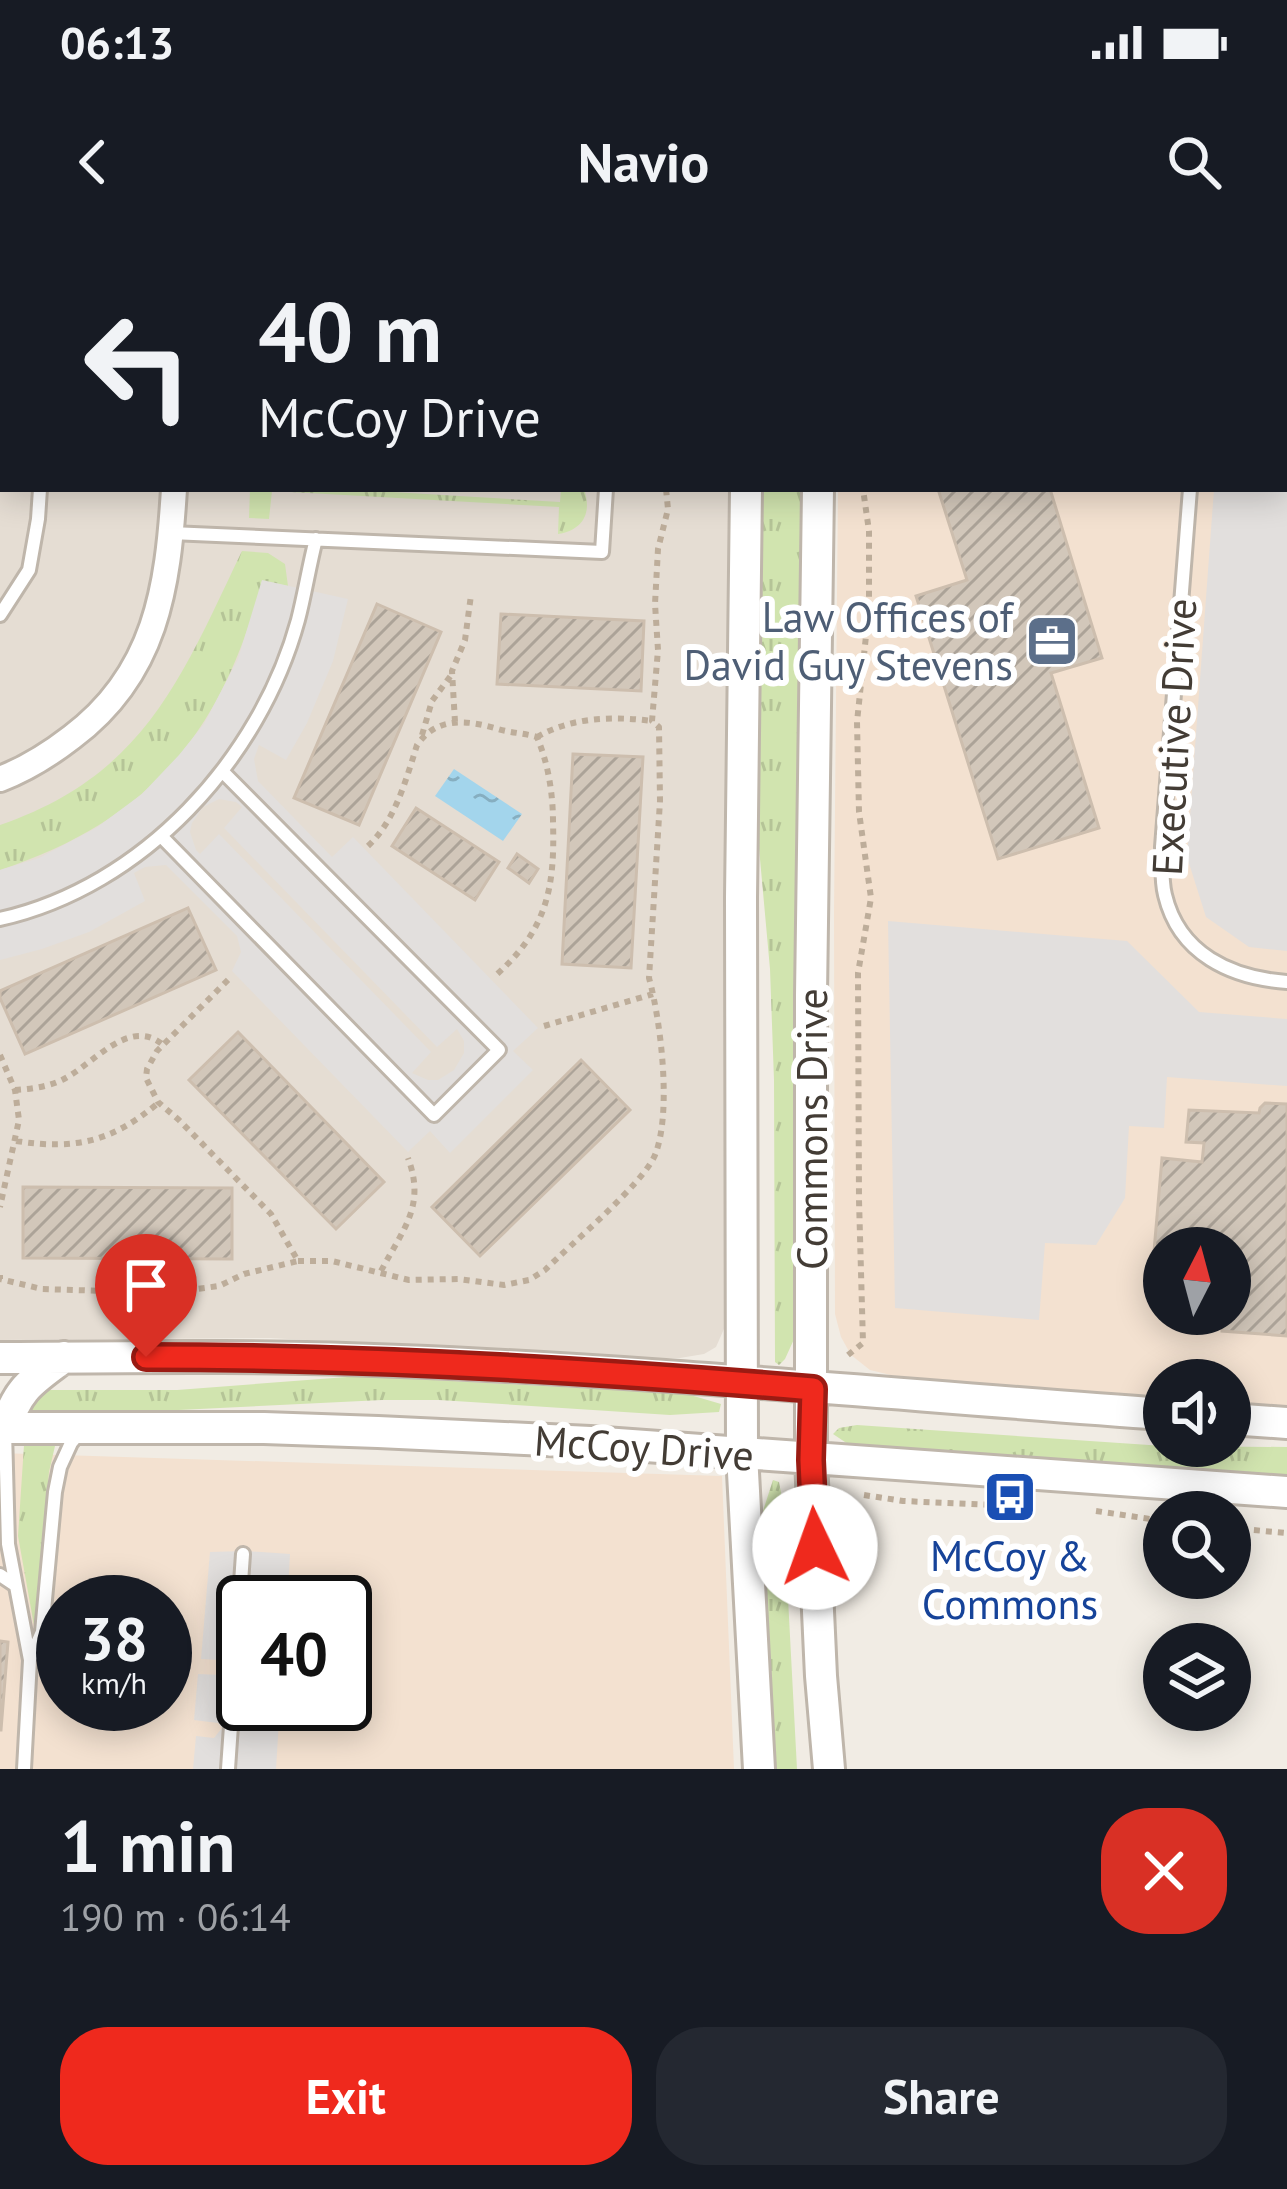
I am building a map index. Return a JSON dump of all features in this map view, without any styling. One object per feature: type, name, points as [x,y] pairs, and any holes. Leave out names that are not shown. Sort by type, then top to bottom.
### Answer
[{"type":"street","points":[[0,779],[50,754],[94,721],[131,676],[154,626],[167,576],[174,492]]},
{"type":"street","name":"Commons Drive","points":[[746,492],[742,1454],[759,1769]]},
{"type":"street","name":"Commons Drive","points":[[818,492],[811,1460],[829,1769]]},
{"type":"street","points":[[3,1428],[24,1387],[64,1357]]},
{"type":"street","name":"McCoy Drive","points":[[0,1358],[398,1361],[1143,1413]]},
{"type":"street","points":[[1251,1420],[1287,1423]]},
{"type":"street","name":"McCoy Drive","points":[[3,1428],[378,1432],[590,1442],[1287,1492]]},
{"type":"lane","points":[[0,615],[29,570],[40,492]]},
{"type":"lane","points":[[171,533],[602,552],[606,492]]},
{"type":"lane","name":"Executive Drive","points":[[1190,492],[1162,847],[1164,893],[1175,924],[1193,946],[1228,971],[1287,982]]},
{"type":"lane","points":[[0,920],[74,892],[129,863],[222,771],[244,743],[285,656],[298,621],[316,539]]},
{"type":"lane","points":[[161,836],[434,1115],[499,1050],[222,771]]},
{"type":"lane","points":[[3,1428],[8,1544],[30,1660],[24,1769]]},
{"type":"lane","points":[[30,1660],[42,1632],[59,1470],[83,1428]]},
{"type":"lane","points":[[228,1769],[243,1554]]},
{"type":"lane","points":[[0,1575],[15,1585]]},
{"type":"path","points":[[652,722],[658,550],[668,509],[666,492]]},
{"type":"path","points":[[848,1355],[863,1342],[858,973],[871,898],[860,812],[857,722],[869,607],[869,531],[863,492]]},
{"type":"path","points":[[368,846],[388,821],[432,701],[452,674],[465,640],[471,595]]},
{"type":"path","points":[[452,674],[455,722]]},
{"type":"path","points":[[0,1278],[42,1289],[178,1290],[219,1286],[244,1274],[298,1261],[332,1261],[409,1280],[504,1285],[529,1280],[544,1270],[642,1175],[655,1154],[661,1124],[663,1059],[649,978],[660,801],[659,727],[652,722],[611,718],[551,729],[537,737],[470,721],[436,728],[421,739]]},
{"type":"path","points":[[495,976],[527,941],[552,881],[552,794],[537,737]]},
{"type":"path","points":[[231,977],[163,1044],[146,1078],[159,1103],[271,1214],[298,1261]]},
{"type":"path","points":[[544,1026],[653,994]]},
{"type":"path","points":[[15,1090],[58,1082],[128,1036],[152,1036],[163,1044]]},
{"type":"path","points":[[0,1054],[15,1090],[19,1120],[0,1207]]},
{"type":"path","points":[[16,1141],[74,1145],[125,1128],[159,1103]]},
{"type":"path","points":[[380,1272],[416,1202],[407,1158]]},
{"type":"path","points":[[864,1495],[903,1502],[1024,1506]]},
{"type":"path","points":[[1079,1508],[1143,1518]]},
{"type":"path","points":[[1251,1529],[1287,1532]]},
{"type":"shaded area","points":[[0,492],[735,492],[731,1313],[716,1347],[680,1358],[638,1358],[270,1338],[0,1340]]},
{"type":"shaded area","points":[[838,492],[1287,492],[1287,1406],[1251,1403],[1251,1359],[1143,1359],[1143,1395],[899,1377],[870,1370],[851,1355],[835,1314]]},
{"type":"shaded area","points":[[1214,492],[1287,492],[1287,951],[1249,947],[1206,917],[1187,857]]},
{"type":"shaded area","points":[[262,580],[348,599],[333,661],[307,723],[286,760],[259,745],[254,759],[258,781],[332,857],[353,837],[538,1028],[513,1051],[533,1070],[450,1153],[430,1131],[408,1152],[232,971],[241,952],[237,936],[166,865],[134,873],[145,901],[89,932],[0,960],[0,870],[39,858],[96,828],[142,794],[204,724],[238,659]],"holes":[[[219,799],[242,807],[224,828],[437,1047],[457,1029],[464,1053],[454,1070],[438,1080],[412,1073],[431,1052],[219,834],[200,854],[196,850],[190,832],[203,807]]]},
{"type":"shaded area","points":[[888,921],[1127,941],[1199,1012],[1287,1019],[1287,1086],[1167,1077],[1164,1128],[1129,1126],[1125,1198],[1096,1245],[1045,1243],[1039,1320],[895,1308]]},
{"type":"shaded area","points":[[0,1453],[722,1476],[734,1769],[0,1769]]},
{"type":"shaded area","points":[[210,1552],[290,1554],[289,1575],[216,1575],[216,1660],[201,1659]]},
{"type":"shaded area","points":[[198,1674],[216,1675],[216,1723],[194,1720]]},
{"type":"shaded area","points":[[220,1731],[278,1731],[276,1769],[193,1769],[196,1736],[214,1738]]},
{"type":"green space","points":[[250,492],[272,492],[269,519],[249,518]]},
{"type":"green space","points":[[290,492],[392,492],[560,502],[561,492],[585,492],[584,519],[558,534],[559,507]]},
{"type":"green space","points":[[763,492],[801,492],[795,1337],[779,1365],[775,1362],[774,1080],[758,760]]},
{"type":"green space","points":[[242,551],[268,553],[285,564],[288,586],[262,581],[225,683],[173,763],[99,825],[0,870],[0,825],[50,804],[90,779],[152,717],[199,640]]},
{"type":"green space","points":[[347,1377],[687,1394],[721,1404],[719,1412],[670,1415],[439,1400],[27,1411],[35,1392],[49,1390],[177,1390]]},
{"type":"green space","points":[[857,1425],[1143,1445],[1143,1467],[1251,1467],[1251,1447],[1287,1447],[1287,1478],[866,1446],[848,1444],[833,1434]]},
{"type":"green space","points":[[24,1445],[55,1446],[40,1575],[36,1575],[35,1631],[18,1536]]},
{"type":"green space","points":[[773,1480],[779,1482],[783,1503],[797,1769],[773,1769],[761,1517]]},
{"type":"water","points":[[454,769],[522,814],[503,841],[435,796]]},
{"type":"building","points":[[939,492],[1051,492],[1102,658],[1051,673],[1099,828],[998,859],[916,596],[967,580]]},
{"type":"building","points":[[377,604],[441,632],[359,825],[294,798]]},
{"type":"building","points":[[501,614],[644,621],[641,691],[497,684]]},
{"type":"building","points":[[573,754],[643,757],[631,968],[562,964]]},
{"type":"building","points":[[416,808],[499,862],[475,900],[392,846]]},
{"type":"building","points":[[517,854],[538,869],[529,883],[508,868]]},
{"type":"building","points":[[188,908],[216,970],[25,1054],[0,991]]},
{"type":"building","points":[[238,1032],[384,1182],[336,1229],[189,1080]]},
{"type":"building","points":[[581,1060],[630,1110],[480,1256],[432,1207]]},
{"type":"building","points":[[1265,1103],[1287,1104],[1287,1336],[1251,1333],[1251,1227],[1156,1227],[1162,1158],[1202,1162],[1204,1143],[1186,1142],[1189,1110],[1259,1113]]},
{"type":"building","points":[[23,1187],[232,1188],[232,1259],[23,1258]]},
{"type":"building","points":[[0,1641],[8,1642],[1,1730],[0,1730]]},
{"type":"place","name":"Law Offices of David Guy Stevens","points":[[1052,641]]},
{"type":"place","name":"McCoy & Commons","points":[[1010,1497]]},
{"type":"route","points":[[146,1357],[398,1361],[813,1389],[815,1547]]}]
